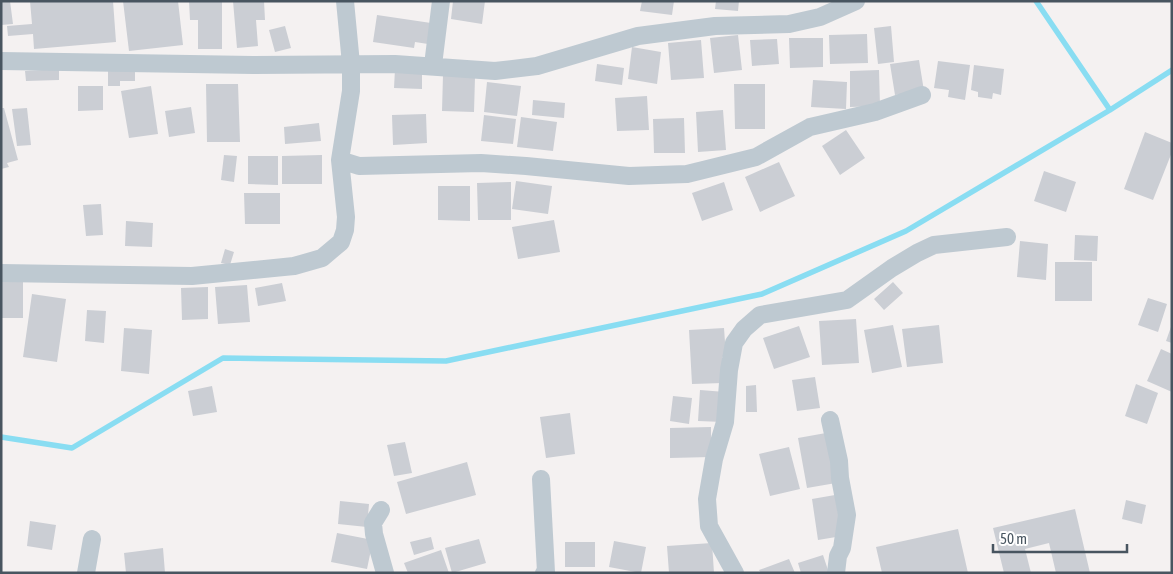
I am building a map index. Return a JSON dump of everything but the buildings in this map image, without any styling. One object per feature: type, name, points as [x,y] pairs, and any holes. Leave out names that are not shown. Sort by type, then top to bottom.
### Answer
[{"type":"street","points":[[1,273],[192,276],[294,266],[322,258],[341,242],[345,230],[346,217],[340,160],[351,91],[351,64],[345,1]]},
{"type":"street","points":[[433,66],[441,1]]},
{"type":"street","points":[[1,62],[351,64],[433,66],[495,71],[537,66],[638,36],[715,26],[789,24],[820,17],[856,1]]},
{"type":"street","points":[[340,160],[359,166],[481,163],[629,176],[687,174],[756,157],[810,127],[875,112],[922,95]]},
{"type":"street","points":[[735,573],[709,526],[707,499],[714,459],[725,422],[729,370],[734,342],[744,329],[760,315],[847,300],[892,268],[934,245],[1007,237]]},
{"type":"street","points":[[830,420],[839,461],[840,478],[847,515],[836,573]]},
{"type":"street","points":[[542,479],[546,572]]},
{"type":"street","points":[[382,510],[373,523],[374,534],[385,573]]},
{"type":"street","points":[[86,573],[92,540]]},
{"type":"waterway","points":[[1036,1],[1110,110]]},
{"type":"waterway","points":[[1,437],[72,448],[223,358],[446,361],[762,294],[906,231],[1110,110],[1172,70]]}]
